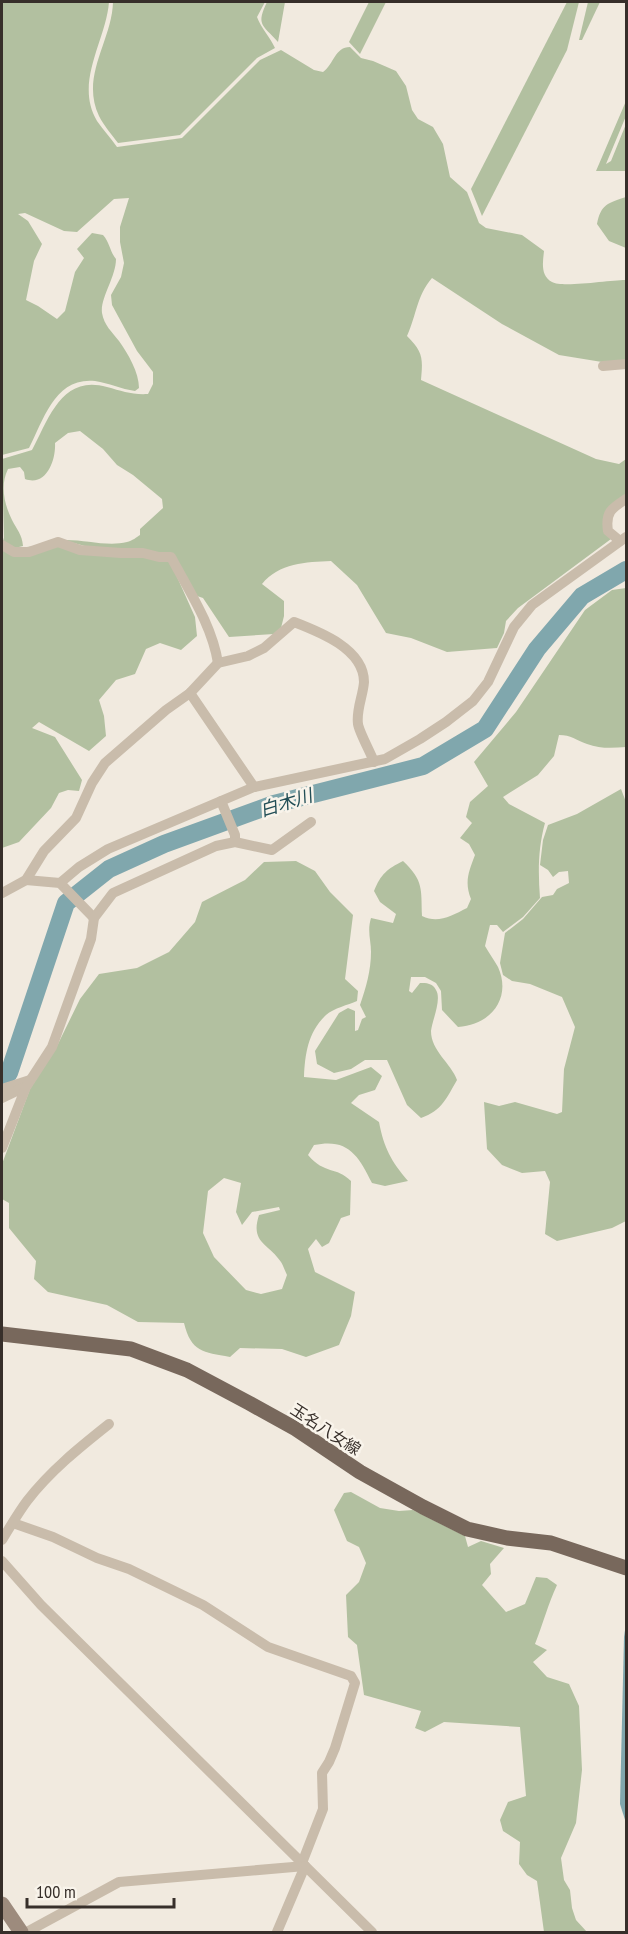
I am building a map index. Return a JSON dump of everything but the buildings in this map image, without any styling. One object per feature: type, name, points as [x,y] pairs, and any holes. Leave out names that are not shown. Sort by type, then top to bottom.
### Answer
[{"type":"main road","name":"玉名八女線","points":[[2,1334],[131,1349],[187,1370],[296,1429],[360,1472],[467,1529],[507,1538],[551,1543],[627,1568]]},
{"type":"street","points":[[603,366],[627,364]]},
{"type":"street","points":[[63,886],[79,867],[108,849],[254,787],[385,759],[446,723],[473,701],[488,682],[514,627],[532,605],[623,539],[608,531],[606,520],[611,509],[627,499]]},
{"type":"street","points":[[2,545],[14,552],[29,552],[58,542],[80,550],[121,554],[143,553],[159,558],[171,557],[210,630],[218,663]]},
{"type":"street","points":[[2,893],[26,880],[44,851],[76,818],[92,783],[105,764],[166,710],[190,693],[218,663],[248,656],[264,648],[294,622],[337,642],[357,662],[363,676],[358,727],[374,762]]},
{"type":"street","points":[[190,693],[254,787]]},
{"type":"street","points":[[221,801],[235,839]]},
{"type":"street","points":[[90,914],[113,893],[216,846],[235,839],[272,850],[311,822]]},
{"type":"street","points":[[2,1148],[28,1084],[52,1047],[91,939],[90,914],[63,886],[26,880]]},
{"type":"street","points":[[2,1089],[28,1084]]},
{"type":"street","points":[[2,1098],[28,1084]]},
{"type":"street","points":[[2,1540],[41,1485],[79,1448],[109,1424]]},
{"type":"street","points":[[13,1522],[53,1537],[97,1558],[129,1569],[203,1605],[268,1647],[351,1676],[355,1683],[335,1749],[322,1773],[323,1809],[276,1932]]},
{"type":"street","points":[[2,1561],[41,1605],[372,1932]]},
{"type":"street","points":[[27,1932],[119,1882],[303,1864]]},
{"type":"street","points":[[2,1904],[21,1932]]},
{"type":"green space","points":[[2,2],[109,2],[107,17],[93,62],[89,91],[91,106],[97,121],[117,147],[182,138],[260,60],[281,50],[314,70],[323,72],[341,50],[350,47],[361,58],[396,71],[406,86],[412,110],[418,119],[433,127],[443,144],[450,177],[467,192],[479,223],[486,228],[522,235],[544,251],[544,272],[552,282],[576,284],[625,280],[626,284],[626,360],[602,362],[559,355],[502,324],[432,278],[420,299],[407,336],[421,356],[421,380],[596,459],[619,464],[626,459],[626,496],[609,508],[611,539],[518,608],[506,621],[504,633],[497,648],[447,652],[411,638],[386,633],[357,585],[331,561],[303,563],[285,568],[276,572],[262,584],[284,601],[284,616],[280,632],[229,637],[203,598],[194,595],[171,555],[92,548],[63,540],[111,544],[129,541],[140,535],[140,529],[163,508],[162,499],[117,465],[103,449],[80,431],[68,433],[55,443],[52,464],[39,479],[25,479],[20,467],[8,469],[4,481],[5,501],[23,546],[15,548],[60,544],[169,559],[195,617],[197,636],[181,650],[160,643],[146,649],[135,674],[116,680],[99,700],[104,716],[106,736],[89,751],[39,722],[32,728],[55,737],[82,780],[79,791],[68,790],[59,793],[51,808],[19,842],[2,848],[2,534],[4,541],[2,459],[32,450],[51,413],[68,393],[79,387],[92,385],[148,394],[153,384],[153,372],[137,351],[112,305],[111,295],[121,277],[124,263],[120,227],[129,198],[114,199],[77,232],[64,231],[25,213],[18,214],[28,221],[42,244],[34,261],[26,300],[57,319],[65,311],[75,272],[84,258],[77,249],[92,233],[103,235],[116,259],[114,273],[103,301],[102,313],[106,325],[132,363],[139,388],[135,391],[95,381],[70,386],[53,402],[29,448],[2,455]]},
{"type":"green space","points":[[113,2],[265,2],[257,17],[275,48],[257,58],[180,135],[118,143],[99,116],[94,101],[93,87]]},
{"type":"green space","points":[[267,2],[285,2],[278,42],[262,24],[262,15]]},
{"type":"green space","points":[[369,2],[386,2],[360,54],[349,42]]},
{"type":"green space","points":[[567,2],[579,2],[567,50],[482,216],[471,189]]},
{"type":"green space","points":[[588,2],[600,2],[582,40],[579,40]]},
{"type":"green space","points":[[626,101],[626,116],[606,164],[611,161],[626,124],[626,171],[596,171]]},
{"type":"green space","points":[[626,197],[626,248],[609,241],[597,224],[606,205]]},
{"type":"green space","points":[[626,588],[626,747],[597,747],[559,735],[554,756],[538,775],[503,797],[509,804],[545,823],[539,860],[540,898],[523,917],[503,932],[497,925],[490,925],[485,946],[502,978],[500,999],[496,1008],[480,1021],[458,1027],[442,1010],[441,991],[436,983],[425,977],[411,977],[409,991],[412,993],[420,983],[427,983],[435,988],[438,994],[431,1031],[432,1038],[434,1045],[457,1080],[439,1107],[421,1118],[407,1105],[387,1060],[365,1060],[351,1069],[334,1073],[317,1064],[315,1051],[339,1013],[348,1008],[355,1011],[355,1031],[358,1030],[362,1019],[366,1017],[360,1005],[370,965],[369,927],[371,918],[393,923],[396,914],[380,902],[374,891],[385,873],[403,861],[418,880],[422,899],[422,916],[439,919],[467,908],[471,899],[468,877],[475,855],[469,844],[460,838],[472,823],[466,817],[470,802],[488,786],[474,762],[516,712],[585,610],[612,590]]},
{"type":"green space","points":[[621,789],[626,802],[626,1221],[612,1228],[557,1241],[545,1234],[550,1182],[545,1171],[522,1173],[502,1165],[487,1149],[484,1102],[499,1106],[515,1102],[557,1114],[562,1112],[564,1069],[575,1027],[562,997],[530,984],[512,981],[503,975],[500,963],[505,933],[523,919],[542,897],[553,895],[557,889],[569,883],[568,871],[559,872],[553,877],[540,865],[543,840],[548,825],[577,814]]},
{"type":"green space","points":[[296,861],[315,871],[330,892],[353,915],[345,979],[358,991],[357,1001],[333,1010],[315,1029],[305,1060],[304,1077],[336,1080],[371,1067],[382,1076],[375,1090],[359,1095],[351,1103],[379,1122],[389,1154],[408,1181],[385,1186],[372,1183],[356,1157],[344,1147],[335,1144],[314,1145],[308,1155],[320,1165],[346,1176],[351,1181],[350,1215],[341,1218],[329,1243],[322,1247],[316,1239],[308,1249],[315,1272],[355,1292],[351,1316],[339,1345],[306,1357],[282,1349],[240,1348],[230,1357],[212,1354],[200,1349],[190,1340],[184,1323],[138,1322],[107,1305],[48,1292],[34,1279],[36,1261],[9,1228],[9,1203],[2,1199],[2,1164],[30,1089],[58,1044],[80,999],[99,974],[137,968],[169,952],[195,922],[202,902],[245,880],[264,862]],"holes":[[[224,1178],[241,1183],[236,1212],[242,1225],[252,1212],[279,1207],[280,1210],[259,1215],[257,1231],[262,1242],[281,1262],[287,1275],[282,1289],[261,1294],[246,1290],[214,1257],[203,1233],[208,1191]]]},
{"type":"green space","points":[[351,1492],[380,1508],[399,1511],[413,1510],[465,1536],[468,1547],[481,1541],[504,1548],[490,1564],[491,1574],[482,1585],[506,1612],[525,1604],[536,1577],[547,1578],[557,1585],[535,1644],[547,1650],[533,1662],[547,1677],[569,1684],[579,1706],[582,1770],[576,1823],[561,1858],[564,1880],[570,1890],[576,1920],[587,1932],[544,1932],[537,1881],[527,1875],[519,1864],[520,1842],[503,1831],[500,1820],[508,1802],[526,1796],[520,1727],[444,1722],[425,1732],[415,1728],[421,1711],[364,1695],[357,1645],[348,1637],[346,1595],[359,1582],[366,1563],[359,1547],[347,1541],[334,1510],[344,1493]]},
{"type":"water","points":[[626,1623],[626,1823],[620,1804]]},
{"type":"waterway","name":"白木川","points":[[2,1077],[9,1073],[66,903],[109,869],[164,844],[274,804],[423,766],[485,729],[537,649],[582,596],[626,570]]}]
